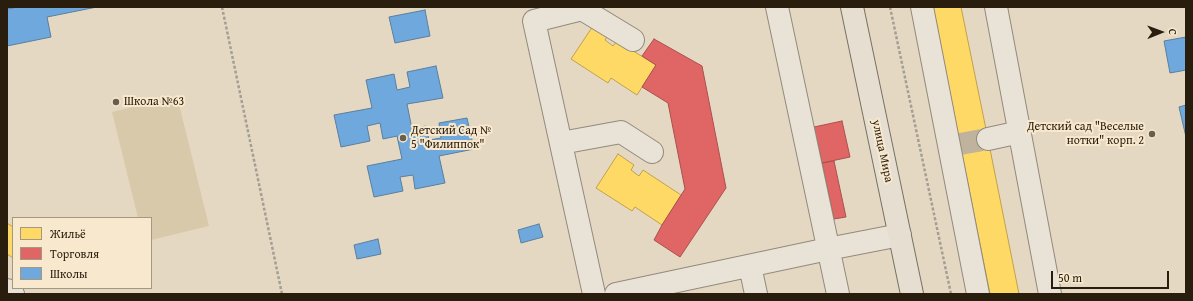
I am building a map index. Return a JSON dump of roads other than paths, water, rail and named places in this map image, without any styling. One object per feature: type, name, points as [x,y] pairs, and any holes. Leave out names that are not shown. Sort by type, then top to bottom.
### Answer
[{"type":"main road","name":"улица Мира","points":[[852,7],[912,294]]},
{"type":"lane","points":[[777,7],[838,294]]},
{"type":"lane","points":[[922,7],[954,145],[978,294]]},
{"type":"lane","points":[[996,7],[1050,294]]},
{"type":"lane","points":[[594,294],[534,21],[581,8],[633,40]]},
{"type":"lane","points":[[561,143],[621,132],[652,152]]},
{"type":"lane","points":[[988,139],[1020,132]]},
{"type":"lane","points":[[616,294],[682,287],[750,266],[900,235]]},
{"type":"lane","points":[[750,266],[756,294]]},
{"type":"lane","points":[[7,290],[14,294]]},
{"type":"tunnel","points":[[960,144],[988,139]]},
{"type":"place","name":"Школа №63","points":[[116,102]]},
{"type":"place","name":"Детский сад \"Веселые нотки\" корп. 2","points":[[1152,134]]},
{"type":"place","name":"Детский Сад № 5 \"Филиппок\"","points":[[403,138]]}]
